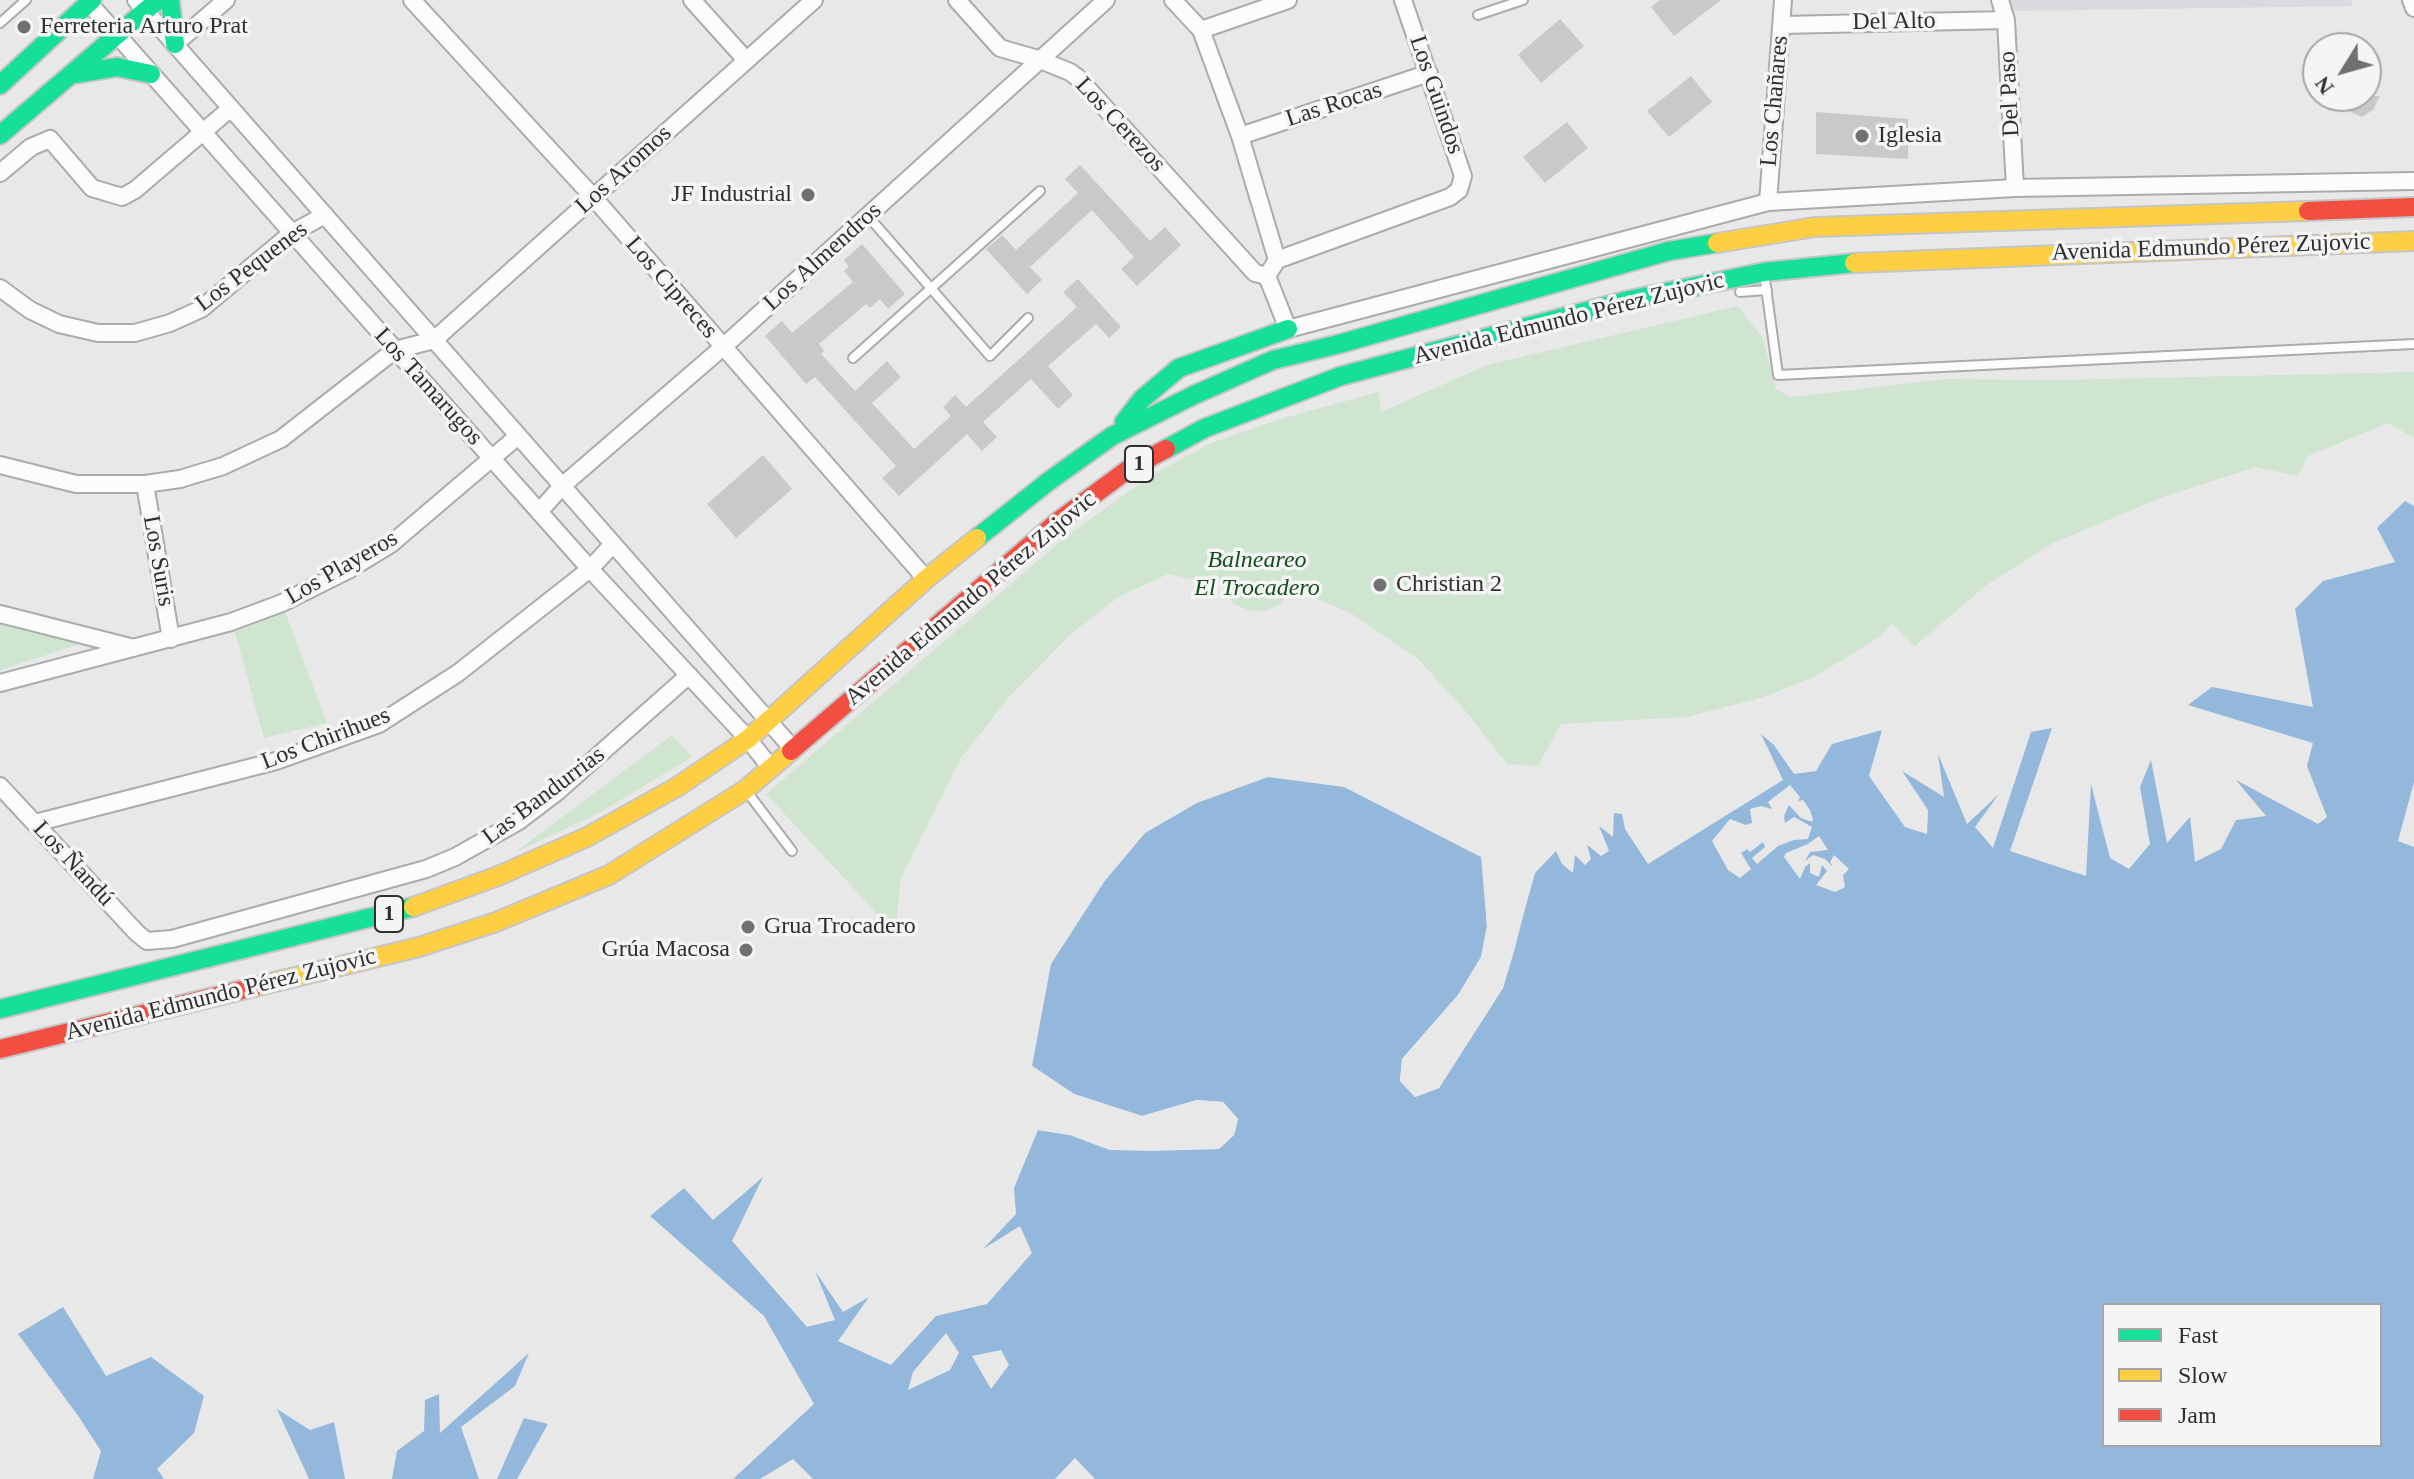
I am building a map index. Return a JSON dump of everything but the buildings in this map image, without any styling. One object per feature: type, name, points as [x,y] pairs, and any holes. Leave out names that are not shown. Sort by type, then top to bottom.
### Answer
[{"type":"main road","points":[[170,0],[175,44]]},
{"type":"main road","points":[[2,79],[91,1]]},
{"type":"main road","points":[[0,135],[117,36],[146,4]]},
{"type":"main road","points":[[72,75],[106,67],[151,74]]},
{"type":"main road","name":"Avenida Edmundo Pérez Zujovic","points":[[0,1009],[399,912],[478,884],[587,837],[677,787],[748,739],[926,579],[1049,481],[1112,436],[1273,360],[1669,251],[1815,227],[2414,207]]},
{"type":"main road","points":[[1765,281],[1767,259],[1779,247],[1860,237],[1882,223]]},
{"type":"main road","name":"Avenida Edmundo Pérez Zujovic","points":[[0,1049],[419,947],[496,922],[609,875],[745,790],[1057,522],[1130,468],[1205,428],[1341,376],[1629,300],[1877,261],[2414,241]]},
{"type":"main road","points":[[1112,436],[1142,399],[1179,368],[1288,329]]},
{"type":"street","points":[[175,44],[226,0]]},
{"type":"street","name":"Los Cipreces","points":[[412,0],[594,198],[926,579]]},
{"type":"street","points":[[692,0],[746,60]]},
{"type":"street","name":"Los Aromos","points":[[434,340],[814,0]]},
{"type":"street","name":"Los Cerezos","points":[[957,0],[1000,48],[1038,59],[1078,78],[1255,273],[1267,276]]},
{"type":"street","name":"Los Almendros","points":[[539,512],[562,486],[723,347],[1106,0]]},
{"type":"street","points":[[1173,0],[1201,30],[1240,136],[1277,260],[1267,276],[1288,329],[1768,202],[2015,188],[2414,181]]},
{"type":"street","name":"Los Guindos","points":[[1277,260],[1450,197],[1459,190],[1463,176],[1403,0]]},
{"type":"street","name":"Los Chañares","points":[[1768,202],[1783,0]]},
{"type":"street","name":"Del Paso","points":[[2000,0],[2006,20],[2015,188]]},
{"type":"street","points":[[2411,0],[2414,8]]},
{"type":"street","name":"Los Tamarugos","points":[[91,1],[117,36],[395,350],[771,768]]},
{"type":"street","points":[[1201,30],[1280,2]]},
{"type":"street","name":"Los Tamarugos","points":[[146,4],[175,44],[793,749]]},
{"type":"street","name":"Del Alto","points":[[1782,25],[2006,20]]},
{"type":"street","name":"Las Rocas","points":[[1240,136],[1429,73]]},
{"type":"street","points":[[0,173],[31,147],[50,139],[92,188],[122,197],[135,190],[231,108]]},
{"type":"street","name":"Los Pequenes","points":[[0,288],[30,310],[59,324],[98,333],[135,333],[170,323],[201,309],[292,233],[325,215]]},
{"type":"street","points":[[0,465],[76,484],[145,484],[180,479],[223,466],[281,439],[395,350],[434,340]]},
{"type":"street","name":"Los Playeros","points":[[0,683],[231,622],[282,603],[350,569],[391,544],[518,436]]},
{"type":"street","name":"Los Suris","points":[[145,484],[171,639]]},
{"type":"street","name":"Los Chirihues","points":[[35,823],[276,761],[379,724],[458,673],[590,569],[613,544]]},
{"type":"street","name":"Los Playeros","points":[[0,614],[136,648]]},
{"type":"street","name":"Las Bandurrias","points":[[147,941],[187,935],[426,869],[455,857],[519,821],[557,792],[689,675]]},
{"type":"street","name":"Los Ñandú","points":[[0,786],[147,941]]},
{"type":"lane","points":[[0,23],[26,0]]},
{"type":"lane","points":[[1478,15],[1523,0]]},
{"type":"lane","points":[[853,358],[1040,191]]},
{"type":"lane","points":[[868,216],[990,356],[1028,318]]},
{"type":"lane","points":[[1737,292],[1765,281],[1778,375],[2414,344]]},
{"type":"lane","points":[[1629,300],[1653,304]]},
{"type":"lane","points":[[745,790],[792,851]]},
{"type":"shaded area","points":[[2011,0],[2351,0],[2353,6],[2015,11]]},
{"type":"green space","name":"Balneareo El Trocadero","points":[[1738,306],[1763,339],[1776,389],[1791,397],[1946,379],[2059,380],[2414,372],[2414,438],[2388,423],[2308,456],[2297,476],[2256,467],[2163,497],[2053,543],[1988,584],[1915,646],[1892,624],[1878,638],[1814,677],[1761,698],[1686,717],[1561,724],[1538,766],[1507,764],[1470,716],[1418,659],[1349,612],[1291,589],[1282,603],[1266,611],[1248,610],[1232,603],[1218,579],[1201,581],[1168,574],[1120,596],[1073,632],[1009,697],[961,758],[901,878],[895,933],[766,794],[1068,535],[1152,475],[1211,443],[1277,420],[1378,392],[1381,412],[1487,365]]},
{"type":"green space","points":[[285,612],[327,723],[264,738],[235,632]]},
{"type":"green space","points":[[0,624],[71,639],[83,643],[0,670]]},
{"type":"green space","points":[[672,735],[692,757],[601,812],[514,853]]},
{"type":"water","points":[[2405,501],[2414,506],[2414,782],[2398,841],[2414,847],[2414,1479],[1095,1479],[1075,1458],[1055,1479],[813,1479],[793,1459],[760,1479],[733,1479],[814,1404],[764,1316],[650,1216],[684,1188],[713,1220],[763,1177],[732,1241],[807,1327],[835,1320],[815,1271],[843,1312],[869,1297],[838,1341],[891,1365],[936,1316],[987,1304],[1032,1253],[1020,1226],[983,1249],[1016,1214],[1014,1188],[1038,1130],[1070,1135],[1110,1150],[1219,1149],[1234,1135],[1238,1119],[1223,1102],[1197,1100],[1142,1116],[1074,1094],[1032,1066],[1051,964],[1104,882],[1145,833],[1197,803],[1268,777],[1344,787],[1481,857],[1487,926],[1481,957],[1458,995],[1402,1059],[1400,1081],[1415,1097],[1439,1088],[1503,988],[1535,873],[1556,851],[1562,864],[1573,873],[1575,855],[1585,865],[1591,859],[1587,845],[1601,856],[1609,851],[1599,826],[1613,837],[1614,813],[1622,814],[1625,829],[1648,864],[1783,780],[1761,734],[1774,745],[1794,774],[1816,771],[1832,744],[1882,730],[1869,776],[1905,827],[1927,834],[1928,810],[1902,771],[1944,797],[1938,754],[1967,824],[1999,794],[1975,827],[1993,848],[2031,732],[2052,728],[2010,851],[2086,876],[2091,784],[2110,858],[2129,869],[2150,844],[2140,787],[2151,760],[2167,843],[2190,817],[2195,862],[2221,849],[2236,820],[2266,816],[2236,780],[2318,824],[2327,817],[2307,766],[2313,743],[2188,705],[2212,687],[2313,707],[2295,609],[2323,581],[2395,562],[2377,528]],"holes":[[[1790,785],[1800,797],[1798,801],[1803,800],[1810,810],[1813,819],[1812,822],[1801,818],[1789,805],[1784,816],[1785,823],[1794,817],[1812,827],[1808,839],[1778,846],[1757,864],[1752,858],[1765,847],[1763,842],[1750,852],[1747,849],[1741,853],[1751,869],[1740,878],[1728,870],[1712,841],[1730,819],[1746,825],[1752,823],[1750,809],[1761,806],[1772,809],[1768,802]],[[1819,836],[1828,850],[1810,852],[1805,861],[1813,855],[1825,859],[1833,867],[1830,862],[1834,855],[1849,869],[1843,875],[1845,887],[1835,892],[1816,885],[1827,871],[1822,865],[1819,877],[1810,873],[1810,863],[1800,879],[1784,857],[1786,853]],[[946,1333],[959,1353],[950,1370],[908,1390],[913,1372]],[[1001,1350],[1009,1365],[991,1389],[972,1356]]]},
{"type":"water","points":[[63,1307],[106,1376],[151,1357],[204,1396],[194,1433],[157,1469],[164,1479],[93,1479],[101,1451],[18,1334]]},
{"type":"water","points":[[529,1353],[515,1386],[461,1427],[479,1479],[392,1479],[397,1451],[424,1431],[425,1400],[439,1394],[440,1433]]},
{"type":"water","points":[[277,1409],[310,1430],[334,1422],[345,1479],[309,1479]]},
{"type":"water","points":[[524,1418],[548,1424],[517,1479],[497,1479]]},
{"type":"pier","points":[[1482,854],[1485,857],[1491,926],[1485,958],[1461,998],[1406,1060],[1404,1079],[1416,1092],[1436,1084],[1499,987],[1535,867],[1515,948],[1503,988],[1439,1088],[1415,1097],[1400,1081],[1402,1059],[1458,995],[1481,957],[1487,926]]},
{"type":"pier","points":[[1028,1063],[1074,1094],[1142,1116],[1197,1100],[1223,1102],[1238,1119],[1234,1135],[1219,1149],[1110,1150],[1070,1135],[1038,1130],[1036,1127],[1071,1131],[1111,1146],[1217,1145],[1230,1133],[1233,1120],[1221,1105],[1197,1104],[1141,1119],[1073,1097],[1029,1070]]},
{"type":"traffic: fast","points":[[0,85],[92,0]]},
{"type":"traffic: fast","points":[[0,135],[158,0]]},
{"type":"traffic: fast","points":[[170,0],[175,44]]},
{"type":"traffic: fast","points":[[75,74],[117,67],[151,74]]},
{"type":"traffic: fast","points":[[977,538],[1112,436],[1273,360],[1669,251],[1717,243]]},
{"type":"traffic: fast","points":[[1166,449],[1205,428],[1341,376],[1629,300],[1764,272],[1854,263]]},
{"type":"traffic: fast","points":[[1124,422],[1142,399],[1179,368],[1288,329]]},
{"type":"traffic: fast","points":[[0,1009],[413,907]]},
{"type":"traffic: slow","points":[[1717,243],[1815,227],[2308,211]]},
{"type":"traffic: slow","points":[[1854,263],[2414,241]]},
{"type":"traffic: slow","points":[[413,907],[498,876],[587,837],[677,787],[748,739],[926,579],[977,538]]},
{"type":"traffic: slow","points":[[254,987],[419,947],[496,922],[609,875],[745,790],[791,751]]},
{"type":"traffic: jam","points":[[2308,211],[2414,207]]},
{"type":"traffic: jam","points":[[791,751],[1057,522],[1130,468],[1166,449]]},
{"type":"traffic: jam","points":[[0,1049],[254,987]]},
{"type":"place","name":"Ferreteria Arturo Prat","points":[[24,27]]},
{"type":"place","name":"Iglesia","points":[[1862,136]]},
{"type":"place","name":"JF Industrial","points":[[808,195]]},
{"type":"place","name":"Christian 2","points":[[1380,585]]},
{"type":"place","name":"Grua Trocadero","points":[[748,927]]},
{"type":"place","name":"Grúa Macosa","points":[[746,950]]}]
